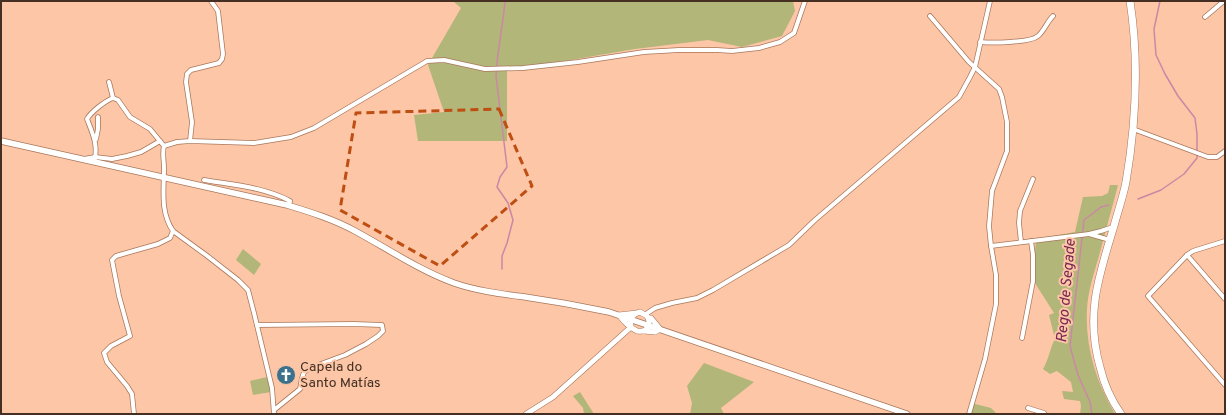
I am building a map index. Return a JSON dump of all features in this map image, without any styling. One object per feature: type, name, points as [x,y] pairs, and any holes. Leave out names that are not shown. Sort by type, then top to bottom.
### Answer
[{"type":"highway","points":[[1120,414],[1104,385],[1095,352],[1092,326],[1094,302],[1100,271],[1125,183],[1133,129],[1135,69],[1130,1]]},
{"type":"main road","points":[[1,141],[82,159],[94,159],[164,177],[289,205],[321,215],[354,231],[401,258],[456,284],[502,294],[582,306],[619,315],[907,414]]},
{"type":"street","points":[[190,141],[192,122],[186,82],[187,74],[191,70],[219,63],[223,54],[218,11],[211,1]]},
{"type":"street","points":[[164,146],[177,142],[190,141],[254,143],[291,137],[314,128],[427,61],[444,60],[485,69],[523,68],[578,62],[644,52],[679,50],[732,51],[759,48],[780,42],[794,32],[805,1]]},
{"type":"street","points":[[643,331],[647,329],[649,325],[647,316],[649,311],[672,303],[697,298],[789,244],[959,97],[975,67],[990,1]]},
{"type":"street","points":[[1205,17],[1224,1]]},
{"type":"street","points":[[930,16],[969,62],[999,89],[1007,122],[1006,150],[992,191],[989,226],[996,275],[996,304],[985,358],[969,414]]},
{"type":"street","points":[[980,42],[1031,40],[1040,34],[1053,16]]},
{"type":"street","points":[[109,82],[112,98]]},
{"type":"street","points":[[95,139],[87,119],[89,114],[112,98]]},
{"type":"street","points":[[112,98],[118,100],[130,117],[150,129],[164,146],[164,212],[167,222],[173,231],[238,280],[248,290],[272,388],[274,412]]},
{"type":"street","points":[[98,118],[94,159],[112,159],[127,156],[141,152],[160,141]]},
{"type":"street","points":[[1133,129],[1208,157],[1217,157],[1225,151]]},
{"type":"street","points":[[1021,242],[1019,223],[1020,210],[1033,179]]},
{"type":"street","points":[[204,180],[278,194],[290,201],[289,205]]},
{"type":"street","points":[[991,246],[1089,234],[1101,232],[1114,226]]},
{"type":"street","points":[[134,414],[132,394],[108,362],[104,353],[111,346],[130,336],[119,296],[112,260],[116,256],[158,244],[170,238],[173,231]]},
{"type":"street","points":[[1089,234],[1110,240]]},
{"type":"street","points":[[1022,338],[1033,281],[1031,241]]},
{"type":"street","points":[[1225,241],[1193,251],[1187,255],[1148,296],[1225,385]]},
{"type":"street","points":[[1187,255],[1225,299]]},
{"type":"street","points":[[640,312],[651,318],[660,329],[655,332],[637,331],[627,325],[619,315],[640,312]]},
{"type":"street","points":[[632,327],[631,319],[633,315],[637,313]]},
{"type":"street","points":[[257,325],[382,325],[383,331],[366,344],[345,355],[310,368],[304,372],[300,389],[274,412]]},
{"type":"street","points":[[526,414],[553,397],[632,327]]},
{"type":"street","points":[[1028,408],[1050,414]]},
{"type":"highlighted area","points":[[499,109],[532,186],[440,266],[340,210],[356,113]]},
{"type":"green space","points":[[453,1],[793,1],[795,11],[782,36],[742,47],[708,40],[635,49],[507,71],[507,141],[418,141],[414,115],[444,112],[428,65],[461,8]]},
{"type":"green space","points":[[1110,185],[1118,185],[1090,289],[1087,309],[1087,323],[1090,350],[1097,377],[1115,414],[1080,414],[1080,401],[1064,399],[1062,391],[1073,392],[1071,382],[1057,371],[1050,374],[1043,369],[1055,339],[1049,315],[1054,313],[1033,280],[1036,239],[1075,232],[1083,197],[1102,196],[1108,193]]},
{"type":"green space","points":[[243,249],[261,264],[254,275],[236,260]]},
{"type":"green space","points":[[704,363],[754,382],[721,408],[724,414],[690,414],[692,403],[687,386]]},
{"type":"green space","points":[[267,377],[271,392],[253,395],[250,381]]},
{"type":"green space","points":[[580,392],[594,414],[584,414],[583,408],[573,396]]},
{"type":"green space","points":[[971,403],[991,408],[997,414],[966,414]]},
{"type":"waterway","points":[[502,269],[502,256],[513,220],[508,203],[497,187],[500,177],[507,167],[496,76],[505,1]]},
{"type":"waterway","name":"Rego de Segade","points":[[1138,199],[1161,190],[1184,174],[1197,158],[1195,118],[1178,96],[1156,55],[1154,29],[1160,1]]},
{"type":"waterway","name":"Rego de Segade","points":[[1092,414],[1090,402],[1078,375],[1070,346],[1084,220],[1101,207],[1109,205]]},
{"type":"place","name":"Capela do Santo Matías","points":[[286,375]]}]
